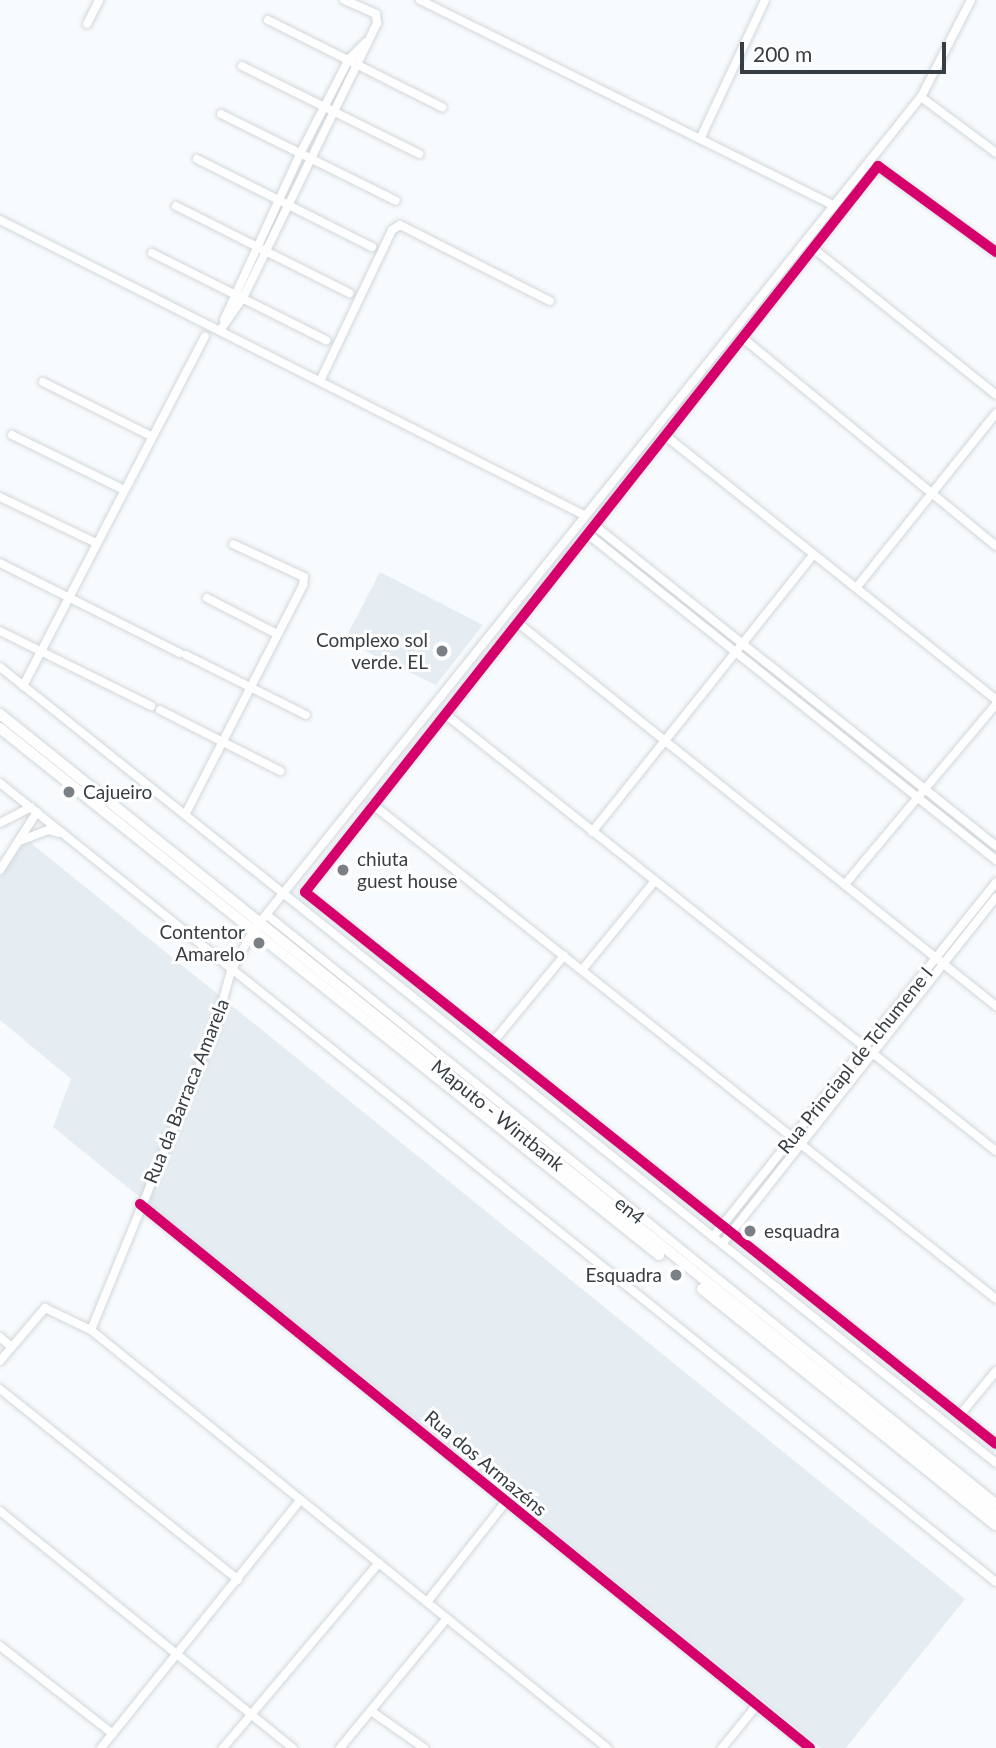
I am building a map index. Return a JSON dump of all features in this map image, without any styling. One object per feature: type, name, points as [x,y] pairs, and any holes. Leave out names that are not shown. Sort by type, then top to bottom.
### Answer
[{"type":"highway","name":"Maputo - Wintbank","points":[[0,714],[996,1514]]},
{"type":"highway","name":"Maputo - Wintbank","points":[[0,728],[260,923],[996,1525]]},
{"type":"street","points":[[87,24],[99,0]]},
{"type":"street","points":[[220,329],[243,298],[369,40],[376,14],[344,0]]},
{"type":"street","points":[[420,0],[831,204]]},
{"type":"street","points":[[700,139],[765,0]]},
{"type":"street","name":"Rua da Barraca Amarela","points":[[91,1330],[216,1025],[231,971],[260,923],[582,514],[831,204],[921,97],[971,0]]},
{"type":"street","points":[[268,20],[442,107]]},
{"type":"street","points":[[220,329],[233,292],[325,105],[349,59],[369,40]]},
{"type":"street","points":[[243,66],[419,154]]},
{"type":"street","points":[[921,97],[996,153]]},
{"type":"street","points":[[220,114],[396,201]]},
{"type":"street","points":[[197,159],[372,247]]},
{"type":"street","points":[[996,252],[885,166],[878,166],[667,437],[372,804],[305,892],[996,1444]]},
{"type":"street","points":[[176,206],[349,293]]},
{"type":"street","points":[[0,220],[321,379],[582,514]]},
{"type":"street","points":[[321,379],[392,230],[400,225],[550,301]]},
{"type":"street","points":[[814,249],[996,395]]},
{"type":"street","points":[[152,253],[326,340]]},
{"type":"street","points":[[23,686],[149,435],[205,337]]},
{"type":"street","points":[[744,339],[996,546]]},
{"type":"street","points":[[43,382],[149,435]]},
{"type":"street","points":[[856,588],[996,414]]},
{"type":"street","points":[[12,435],[122,489]]},
{"type":"street","points":[[667,437],[996,702],[920,797],[846,883]]},
{"type":"street","points":[[0,496],[94,542]]},
{"type":"street","points":[[595,526],[996,846]]},
{"type":"street","points":[[589,535],[996,860]]},
{"type":"street","points":[[184,815],[224,741],[304,577],[233,544]]},
{"type":"street","points":[[592,832],[813,555]]},
{"type":"street","points":[[0,563],[306,716]]},
{"type":"street","points":[[207,598],[277,634]]},
{"type":"street","points":[[518,623],[664,744],[846,883],[996,1006]]},
{"type":"street","points":[[0,631],[151,706]]},
{"type":"street","points":[[0,667],[996,1463]]},
{"type":"street","points":[[160,709],[280,771]]},
{"type":"street","points":[[445,713],[654,882],[996,1151]]},
{"type":"street","points":[[0,783],[996,1582]]},
{"type":"street","points":[[372,804],[798,1139],[996,1299]]},
{"type":"street","points":[[0,823],[34,809]]},
{"type":"street","points":[[0,870],[19,841],[34,809]]},
{"type":"street","points":[[19,841],[48,830],[65,835]]},
{"type":"street","points":[[582,970],[654,882]]},
{"type":"street","name":"Rua Princiapl de Tchumene I","points":[[713,1237],[872,1053],[996,882]]},
{"type":"street","name":"Rua Princiapl de Tchumene I","points":[[722,1244],[864,1047],[996,897]]},
{"type":"street","name":"en4","points":[[260,923],[996,1503]]},
{"type":"street","points":[[493,1042],[564,956]]},
{"type":"street","name":"Rua dos Armazéns","points":[[140,1205],[810,1748]]},
{"type":"street","points":[[0,1360],[50,1307],[91,1330],[299,1502],[379,1563],[607,1748]]},
{"type":"street","points":[[0,1337],[12,1347]]},
{"type":"street","points":[[960,1415],[996,1371]]},
{"type":"street","points":[[0,1389],[238,1580]]},
{"type":"street","points":[[101,1748],[299,1502]]},
{"type":"street","points":[[427,1602],[505,1503]]},
{"type":"street","points":[[0,1511],[293,1748]]},
{"type":"street","points":[[223,1748],[379,1563]]},
{"type":"street","points":[[340,1748],[447,1618]]},
{"type":"street","points":[[0,1646],[113,1734]]},
{"type":"street","points":[[722,1748],[757,1705]]},
{"type":"street","points":[[371,1711],[424,1748]]},
{"type":"shaded area","points":[[380,572],[483,625],[436,685],[344,641]]},
{"type":"shaded area","points":[[26,839],[965,1599],[846,1748],[821,1748],[53,1127],[71,1079],[0,1020],[0,877]]},
{"type":"cycle path","points":[[996,252],[878,166],[305,892],[996,1444]]},
{"type":"cycle path","points":[[140,1204],[810,1748]]},
{"type":"place","name":"Complexo sol verde. EL","points":[[442,651]]},
{"type":"place","name":"Cajueiro","points":[[69,792]]},
{"type":"place","name":"chiuta guest house","points":[[343,870]]},
{"type":"place","name":"Contentor Amarelo","points":[[259,943]]},
{"type":"place","name":"esquadra","points":[[750,1231]]},
{"type":"place","name":"Esquadra","points":[[676,1275]]}]
